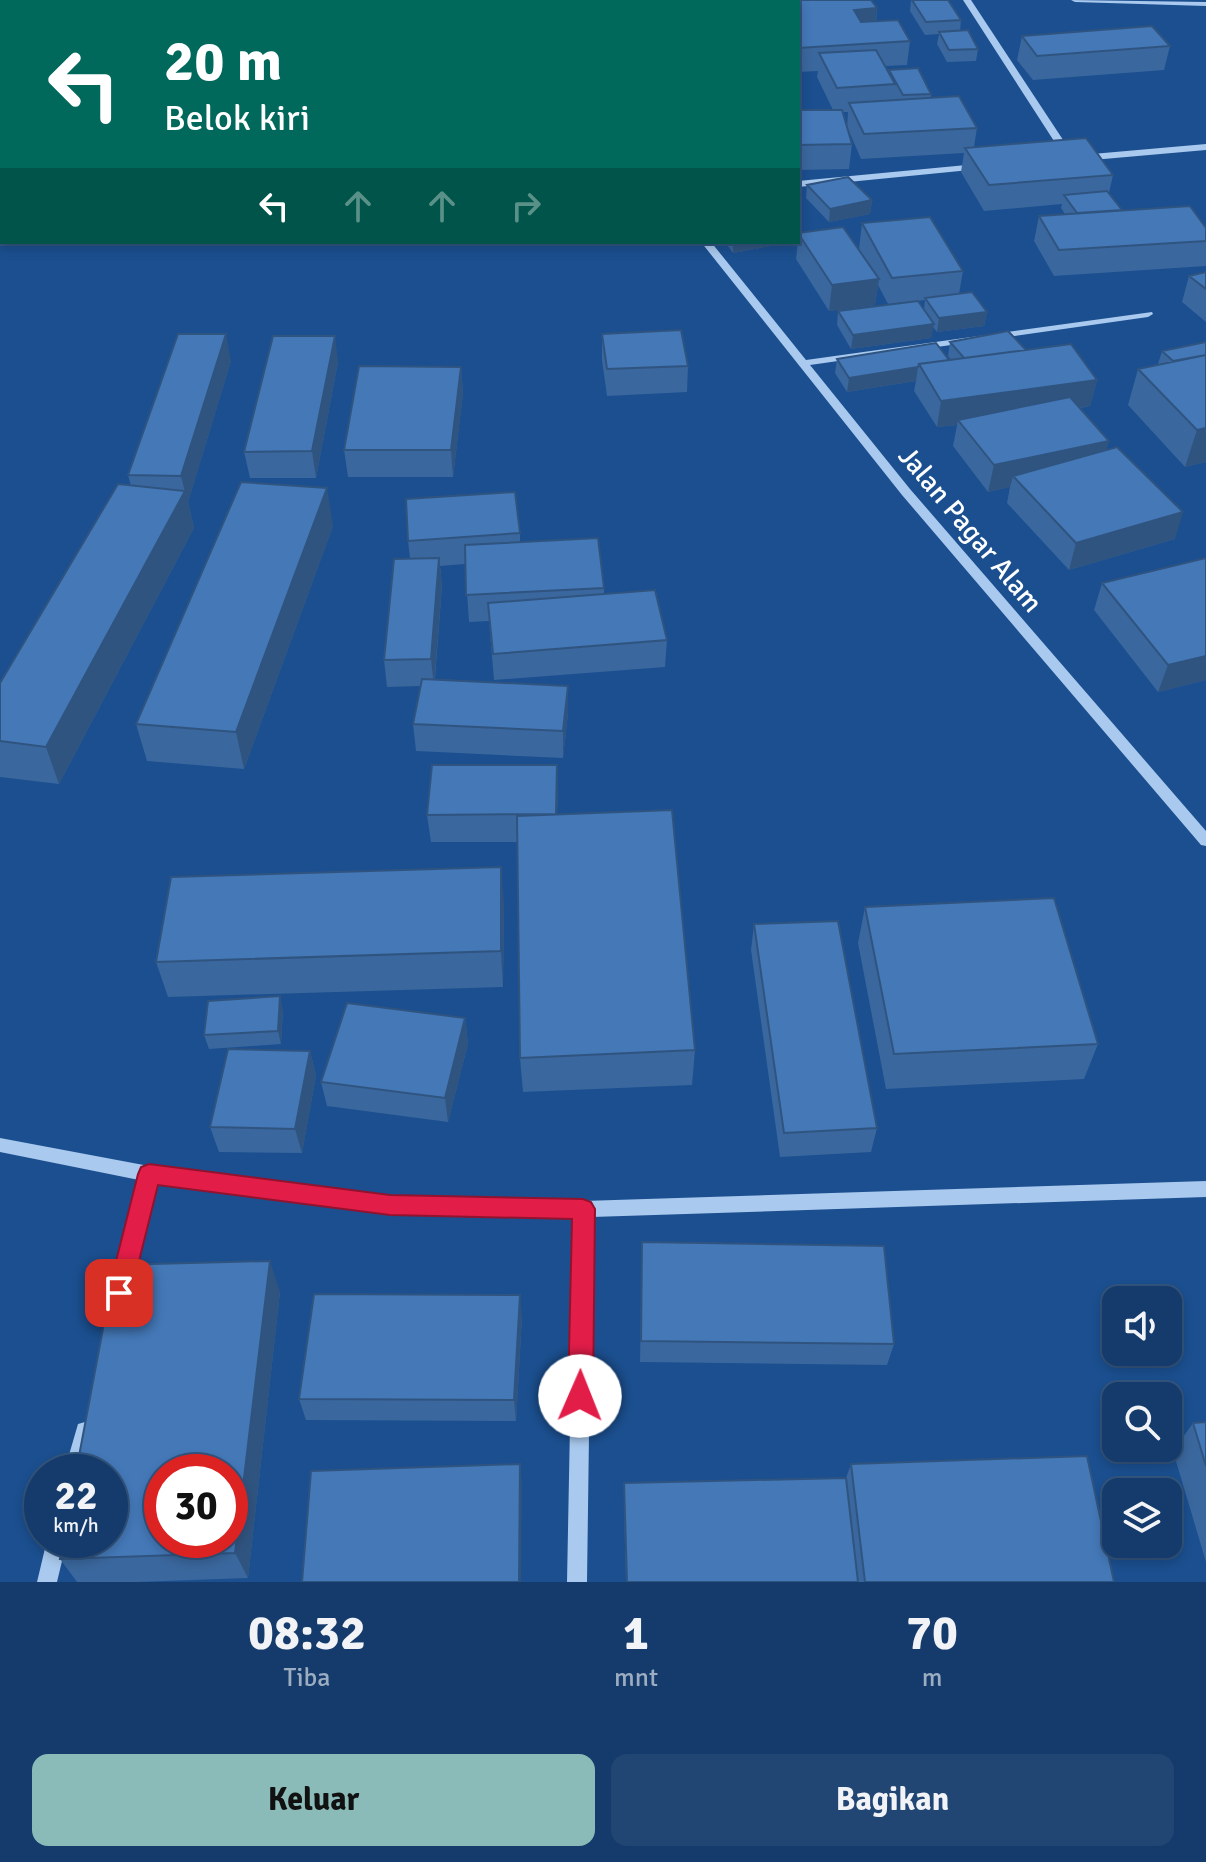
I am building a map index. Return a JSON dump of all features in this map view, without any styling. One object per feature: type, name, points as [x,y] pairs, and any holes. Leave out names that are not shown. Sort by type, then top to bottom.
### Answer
[{"type":"street","points":[[967,0],[1070,159]]},
{"type":"street","points":[[1075,0],[1206,4]]},
{"type":"street","points":[[1055,160],[1206,147]]},
{"type":"street","points":[[800,184],[994,166]]},
{"type":"street","name":"Jalan Pagar Alam","points":[[708,244],[906,492],[1206,841]]},
{"type":"street","points":[[804,363],[1148,314]]},
{"type":"street","points":[[0,1145],[149,1174],[390,1205],[583,1209],[1206,1189]]},
{"type":"street","points":[[119,1293],[149,1174]]},
{"type":"street","points":[[577,1582],[583,1209]]},
{"type":"street","points":[[78,1454],[89,1412]]},
{"type":"street","points":[[47,1582],[53,1558]]},
{"type":"building","points":[[800,0],[871,0],[877,8],[854,10],[861,22],[898,20],[910,41],[800,48]]},
{"type":"building","points":[[912,0],[948,0],[961,20],[926,22]]},
{"type":"building","points":[[1152,26],[1170,46],[1037,56],[1022,36]]},
{"type":"building","points":[[968,30],[978,49],[949,50],[939,32]]},
{"type":"building","points":[[876,50],[895,84],[837,88],[819,53]]},
{"type":"building","points":[[918,68],[931,94],[903,95],[889,70]]},
{"type":"building","points":[[959,96],[977,128],[864,134],[849,103]]},
{"type":"building","points":[[800,110],[842,110],[852,144],[800,145]]},
{"type":"building","points":[[1086,138],[1113,175],[989,185],[965,148]]},
{"type":"building","points":[[848,177],[872,200],[830,209],[807,185]]},
{"type":"building","points":[[1107,191],[1122,210],[1077,213],[1064,195]]},
{"type":"building","points":[[1190,206],[1206,228],[1206,241],[1059,250],[1039,216]]},
{"type":"building","points":[[930,217],[963,271],[892,278],[862,223]]},
{"type":"building","points":[[843,227],[879,279],[832,285],[800,233]]},
{"type":"building","points":[[1206,272],[1206,289],[1189,276]]},
{"type":"building","points":[[972,292],[987,312],[939,318],[925,298]]},
{"type":"building","points":[[918,301],[934,324],[853,335],[838,311]]},
{"type":"building","points":[[681,330],[688,366],[607,369],[602,334]]},
{"type":"building","points":[[1008,331],[1026,350],[964,358],[950,342]]},
{"type":"building","points":[[178,334],[226,334],[181,476],[128,475]]},
{"type":"building","points":[[273,336],[335,336],[312,451],[244,452]]},
{"type":"building","points":[[1206,342],[1206,355],[1173,361],[1162,351]]},
{"type":"building","points":[[936,343],[949,360],[849,378],[837,359]]},
{"type":"building","points":[[1071,344],[1097,380],[941,401],[919,364]]},
{"type":"building","points":[[1206,355],[1206,428],[1197,430],[1138,369]]},
{"type":"building","points":[[359,366],[461,367],[451,450],[344,450]]},
{"type":"building","points":[[1070,397],[1109,441],[994,465],[958,420]]},
{"type":"building","points":[[1117,447],[1183,512],[1076,543],[1013,476]]},
{"type":"building","points":[[241,482],[327,488],[236,732],[136,724]]},
{"type":"building","points":[[118,484],[185,491],[46,747],[0,741],[0,683]]},
{"type":"building","points":[[515,492],[520,533],[408,541],[406,499]]},
{"type":"building","points":[[598,538],[604,588],[466,595],[465,545]]},
{"type":"building","points":[[439,558],[431,659],[384,660],[394,559]]},
{"type":"building","points":[[1206,558],[1206,656],[1168,665],[1102,583]]},
{"type":"building","points":[[655,590],[667,640],[493,654],[488,603]]},
{"type":"building","points":[[422,679],[568,686],[563,731],[413,724]]},
{"type":"building","points":[[432,765],[557,765],[556,814],[427,815]]},
{"type":"building","points":[[672,810],[695,1050],[520,1058],[517,816]]},
{"type":"building","points":[[501,867],[501,951],[156,962],[171,877]]},
{"type":"building","points":[[1054,898],[1098,1044],[894,1054],[865,907]]},
{"type":"building","points":[[838,921],[877,1128],[784,1133],[754,924]]},
{"type":"building","points":[[280,996],[278,1031],[204,1035],[208,1001]]},
{"type":"building","points":[[347,1003],[465,1018],[445,1098],[321,1082]]},
{"type":"building","points":[[228,1049],[310,1051],[295,1129],[210,1127]]},
{"type":"building","points":[[642,1242],[884,1246],[894,1344],[641,1341]]},
{"type":"building","points":[[270,1261],[247,1454],[144,1454],[144,1556],[128,1557],[128,1454],[79,1454],[115,1265]]},
{"type":"building","points":[[314,1294],[520,1295],[514,1400],[299,1399]]},
{"type":"building","points":[[1206,1422],[1206,1466],[1193,1423]]},
{"type":"building","points":[[1087,1456],[1102,1526],[1102,1558],[1109,1558],[1114,1582],[865,1582],[851,1464]]},
{"type":"building","points":[[520,1464],[519,1582],[302,1582],[311,1471]]},
{"type":"building","points":[[846,1478],[858,1582],[627,1582],[624,1483]]},
{"type":"route","points":[[119,1293],[149,1174],[390,1205],[583,1209],[580,1396]]}]
